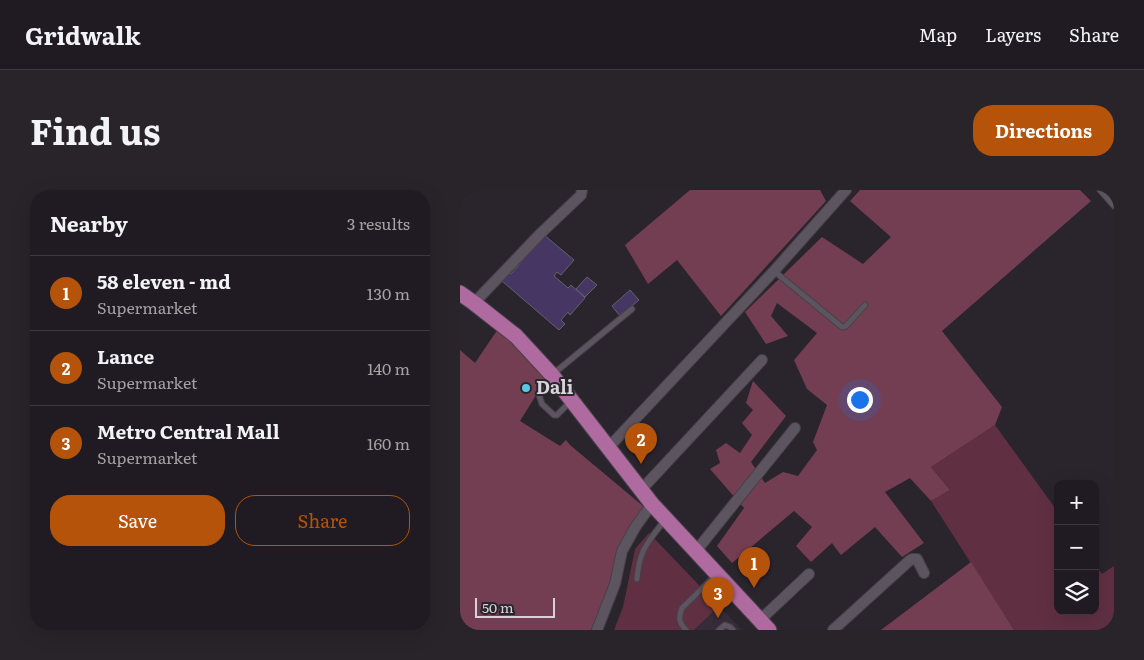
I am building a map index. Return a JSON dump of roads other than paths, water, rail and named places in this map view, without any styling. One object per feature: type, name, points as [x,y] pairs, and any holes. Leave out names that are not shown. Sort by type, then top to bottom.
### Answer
[{"type":"main road","points":[[460,293],[516,336],[572,400],[652,504],[718,573],[764,625]]},
{"type":"street","points":[[474,303],[581,195],[582,190]]},
{"type":"street","points":[[609,447],[774,271],[846,190]]},
{"type":"street","points":[[641,490],[762,360]]},
{"type":"street","points":[[696,551],[795,428]]},
{"type":"street","points":[[597,630],[615,584],[622,551],[636,526],[652,504]]},
{"type":"street","points":[[833,630],[912,559],[917,559],[924,573]]},
{"type":"street","points":[[764,625],[809,574]]},
{"type":"lane","points":[[1100,190],[1114,206]]},
{"type":"lane","points":[[774,271],[842,326],[846,326],[865,305]]},
{"type":"lane","points":[[572,400],[554,415],[542,404],[539,395],[554,378],[632,309]]},
{"type":"lane","points":[[638,578],[638,564],[644,547],[666,518]]},
{"type":"lane","points":[[686,630],[679,620],[682,608],[718,573]]},
{"type":"lane","points":[[719,630],[725,625],[732,630]]},
{"type":"place","name":"Dali","points":[[526,388]]},
{"type":"place","name":"Lance","points":[[641,464]]},
{"type":"place","name":"58 eleven - md","points":[[754,588]]},
{"type":"place","name":"Metro Central Mall","points":[[718,618]]}]
